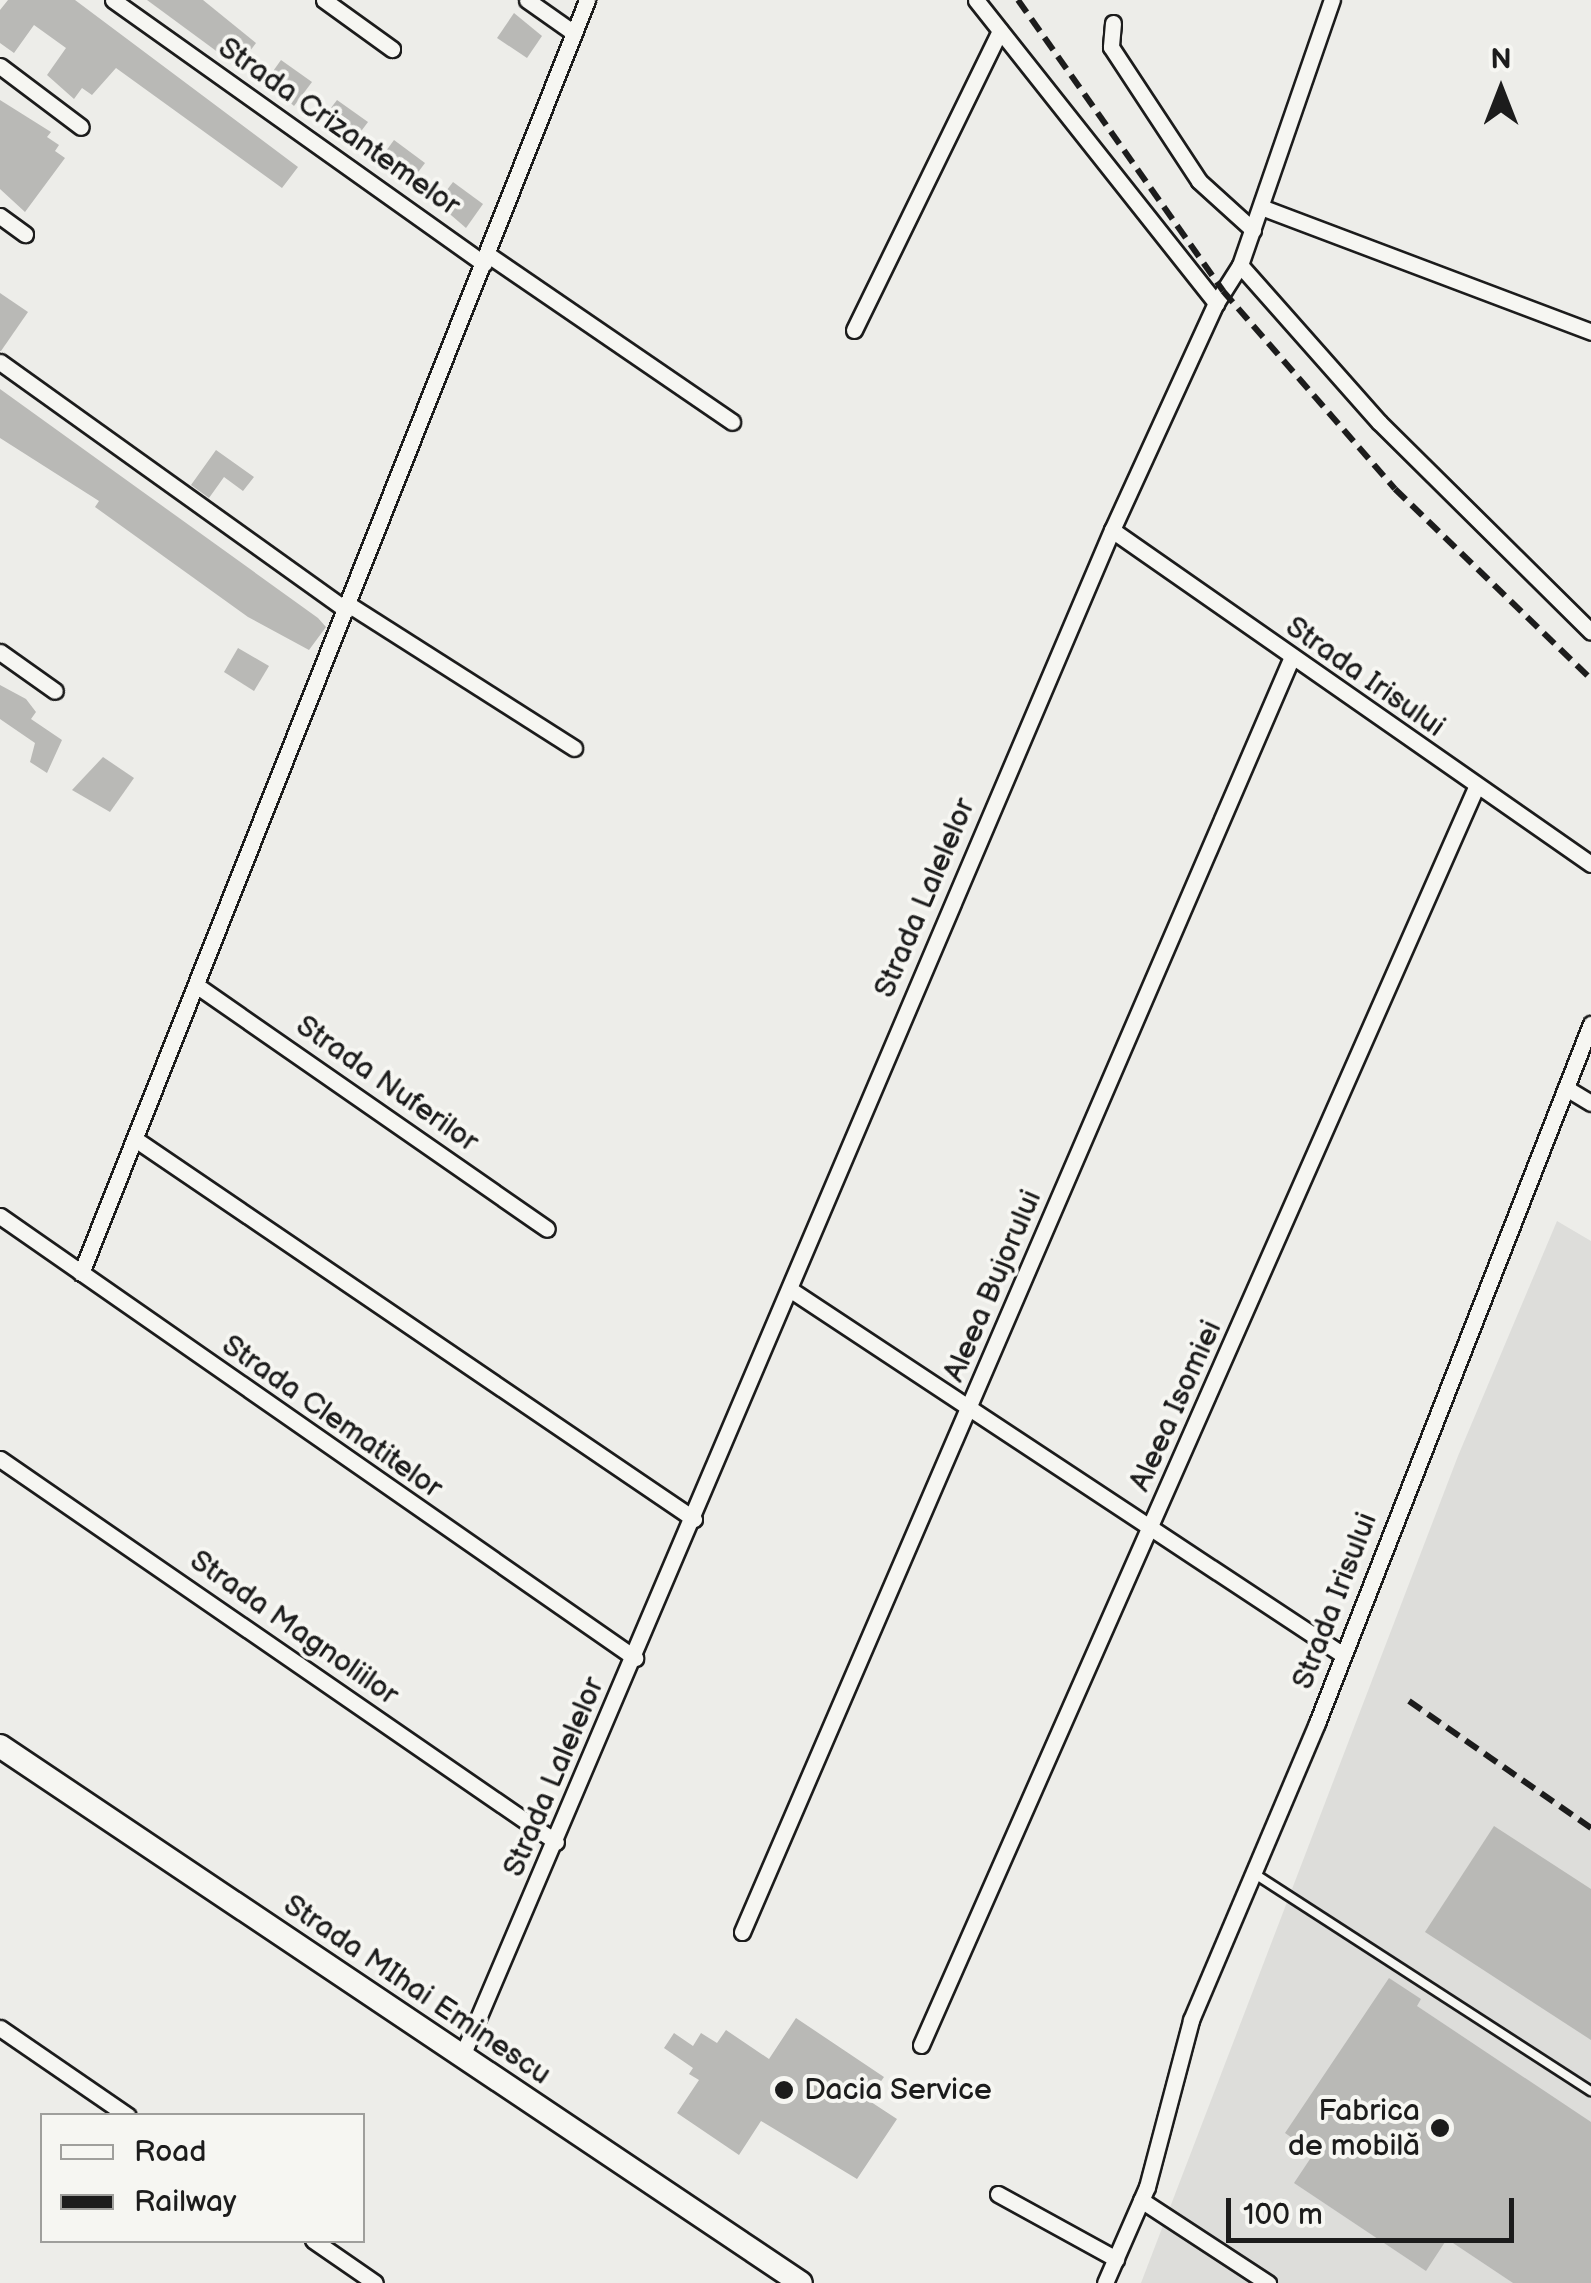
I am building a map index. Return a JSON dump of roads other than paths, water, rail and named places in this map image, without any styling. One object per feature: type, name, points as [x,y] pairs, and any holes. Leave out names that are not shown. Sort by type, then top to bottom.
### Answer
[{"type":"main road","name":"Strada MIhai Eminescu","points":[[0,1746],[801,2283]]},
{"type":"street","name":"Strada Crizantemelor","points":[[114,0],[486,259]]},
{"type":"street","points":[[324,0],[392,50]]},
{"type":"street","points":[[527,0],[574,34]]},
{"type":"street","points":[[81,1273],[588,0]]},
{"type":"street","points":[[976,0],[1216,303]]},
{"type":"street","name":"Strada Lalelelor","points":[[462,2056],[635,1658],[1112,530],[1216,303],[1240,265],[1332,0]]},
{"type":"street","points":[[1113,23],[1111,46],[1200,181],[1253,230]]},
{"type":"street","points":[[854,330],[1000,30]]},
{"type":"street","points":[[0,66],[81,127]]},
{"type":"street","points":[[1261,207],[1591,332]]},
{"type":"street","points":[[0,216],[25,234]]},
{"type":"street","points":[[486,259],[732,422]]},
{"type":"street","points":[[1240,265],[1379,422],[1591,632]]},
{"type":"street","points":[[0,362],[347,607],[574,748]]},
{"type":"street","name":"Strada Irisului","points":[[1112,530],[1291,660],[1591,864]]},
{"type":"street","points":[[0,652],[55,691]]},
{"type":"street","name":"Aleea Bujorului","points":[[742,1932],[1291,660]]},
{"type":"street","name":"Aleea Isomiei","points":[[921,2045],[1151,1532],[1476,787]]},
{"type":"street","name":"Strada Nuferilor","points":[[196,984],[546,1230]]},
{"type":"street","name":"Strada Irisului","points":[[1105,2283],[1141,2200],[1180,2051],[1343,1655],[1591,1024]]},
{"type":"street","points":[[1566,1088],[1591,1103]]},
{"type":"street","points":[[135,1138],[694,1519]]},
{"type":"street","name":"Strada Clematitelor","points":[[0,1216],[635,1658]]},
{"type":"street","points":[[790,1290],[1151,1532],[1343,1655]]},
{"type":"street","name":"Strada Magnoliilor","points":[[0,1459],[556,1842]]},
{"type":"street","points":[[0,2028],[124,2113]]},
{"type":"street","points":[[998,2194],[1116,2260]]},
{"type":"street","points":[[1141,2200],[1268,2283]]},
{"type":"street","points":[[316,2243],[376,2283]]},
{"type":"lane","points":[[1255,1874],[1591,2092]]},
{"type":"railway","points":[[1018,0],[1223,291],[1395,489],[1591,679]]},
{"type":"railway","points":[[1409,1701],[1591,1828]]},
{"type":"place","name":"Dacia Service","points":[[784,2090]]},
{"type":"place","name":"Fabrica de mobilă","points":[[1440,2128]]}]
